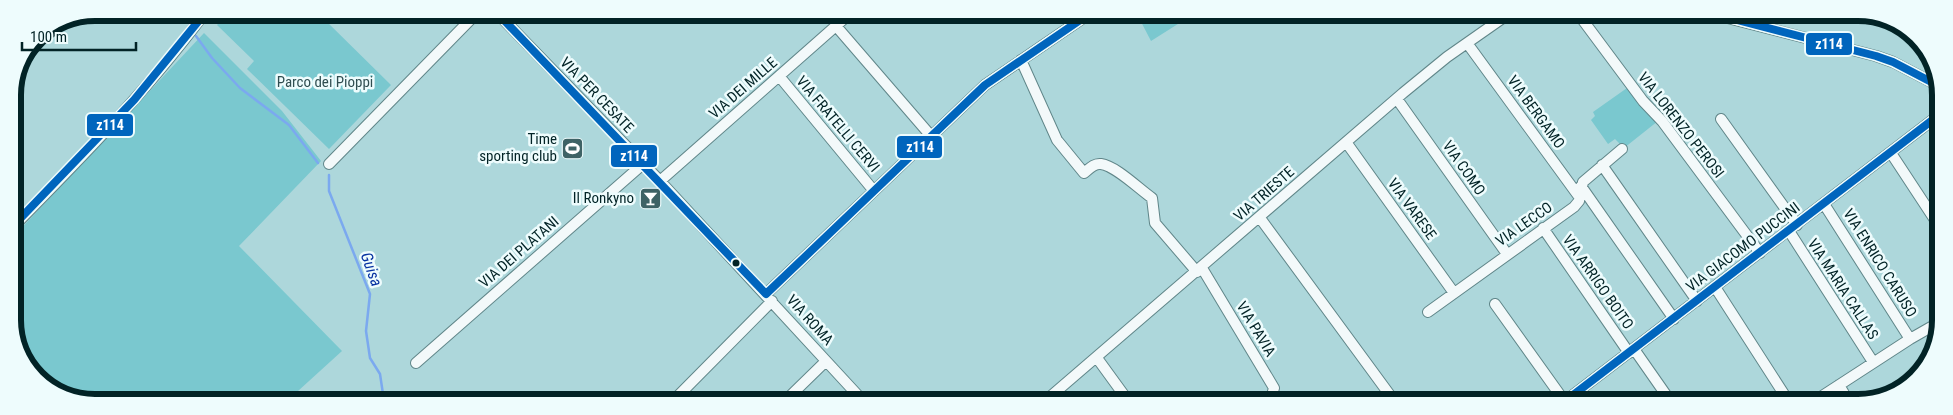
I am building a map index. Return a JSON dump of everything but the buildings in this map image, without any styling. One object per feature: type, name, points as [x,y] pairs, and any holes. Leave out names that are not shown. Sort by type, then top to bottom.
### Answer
[{"type":"street","points":[[21,221],[128,109],[171,58],[199,21]]},
{"type":"street","points":[[329,164],[469,21]]},
{"type":"street","name":"VIA PER CESATE","points":[[505,21],[712,237]]},
{"type":"street","name":"VIA DEI MILLE","points":[[660,181],[842,21]]},
{"type":"street","points":[[679,394],[769,297],[931,136],[985,86],[1079,21]]},
{"type":"street","name":"VIA TRIESTE","points":[[1054,394],[1446,57],[1498,21]]},
{"type":"street","name":"VIA LORENZO PEROSI","points":[[1583,21],[1643,101],[1662,121],[1760,253]]},
{"type":"street","points":[[1739,21],[1876,56],[1893,62],[1930,81]]},
{"type":"street","points":[[836,26],[931,136]]},
{"type":"street","name":"VIA BERGAMO","points":[[1467,43],[1580,198]]},
{"type":"street","points":[[1021,60],[1057,140],[1084,173],[1093,166],[1100,164],[1112,168],[1152,198],[1155,223],[1199,270]]},
{"type":"street","name":"VIA FRATELLI CERVI","points":[[778,76],[874,191]]},
{"type":"street","name":"VIA COMO","points":[[1397,99],[1507,254]]},
{"type":"street","points":[[1721,119],[1798,225]]},
{"type":"street","name":"VIA GIACOMO PUCCINI","points":[[1576,394],[1932,120]]},
{"type":"street","name":"VIA VARESE","points":[[1346,142],[1454,293]]},
{"type":"street","points":[[1580,198],[1581,186],[1602,165],[1622,149]]},
{"type":"street","points":[[1890,153],[1932,216]]},
{"type":"street","name":"VIA DEI PLATANI","points":[[416,363],[643,164]]},
{"type":"street","points":[[1602,165],[1697,301]]},
{"type":"street","points":[[1581,186],[1674,319]]},
{"type":"street","name":"VIA LECCO","points":[[1428,312],[1574,206],[1580,198]]},
{"type":"street","name":"VIA ENRICO CARUSO","points":[[1824,204],[1910,339]]},
{"type":"street","points":[[1260,218],[1389,394]]},
{"type":"street","name":"VIA ARRIGO BOITO","points":[[1542,228],[1665,394]]},
{"type":"street","name":"VIA MARIA CALLAS","points":[[1788,232],[1873,362]]},
{"type":"street","name":"VIA ROMA","points":[[712,237],[857,394]]},
{"type":"street","name":"VIA PAVIA","points":[[1199,270],[1274,388],[1272,394]]},
{"type":"street","points":[[1715,287],[1784,394]]},
{"type":"street","points":[[1495,304],[1559,394]]},
{"type":"street","points":[[1826,394],[1873,362],[1931,327]]},
{"type":"street","points":[[1097,358],[1123,394]]},
{"type":"street","points":[[793,394],[826,360]]},
{"type":"street","points":[[1839,386],[1844,394]]},
{"type":"green space","name":"Parco dei Pioppi","points":[[220,21],[326,21],[391,85],[329,149],[247,69],[254,61],[217,25]]},
{"type":"green space","points":[[1141,21],[1183,21],[1151,41]]},
{"type":"green space","points":[[204,33],[282,111],[321,161],[239,246],[342,351],[295,394],[96,394],[72,390],[54,381],[43,372],[25,343],[21,319],[21,229]]},
{"type":"green space","points":[[1627,88],[1658,121],[1624,148],[1615,139],[1608,144],[1591,120],[1595,116],[1593,112]]},
{"type":"waterway","name":"Guisa","points":[[196,36],[212,58],[240,88],[289,125],[318,163]]},
{"type":"waterway","name":"Guisa","points":[[329,175],[329,191],[370,294],[366,331],[370,358],[380,374],[383,394]]},
{"type":"transit line","name":"z114","points":[[21,218],[134,100],[199,21]]},
{"type":"transit line","name":"z114","points":[[505,21],[766,294]]},
{"type":"transit line","name":"z114","points":[[766,294],[985,85],[1079,21]]},
{"type":"transit line","name":"z114","points":[[1741,21],[1876,56],[1893,62],[1930,81]]},
{"type":"transit line","name":"z114","points":[[1574,394],[1932,120]]},
{"type":"place","name":"Time sporting club","points":[[573,148]]},
{"type":"place","name":"Il Ronkyno","points":[[650,198]]}]
